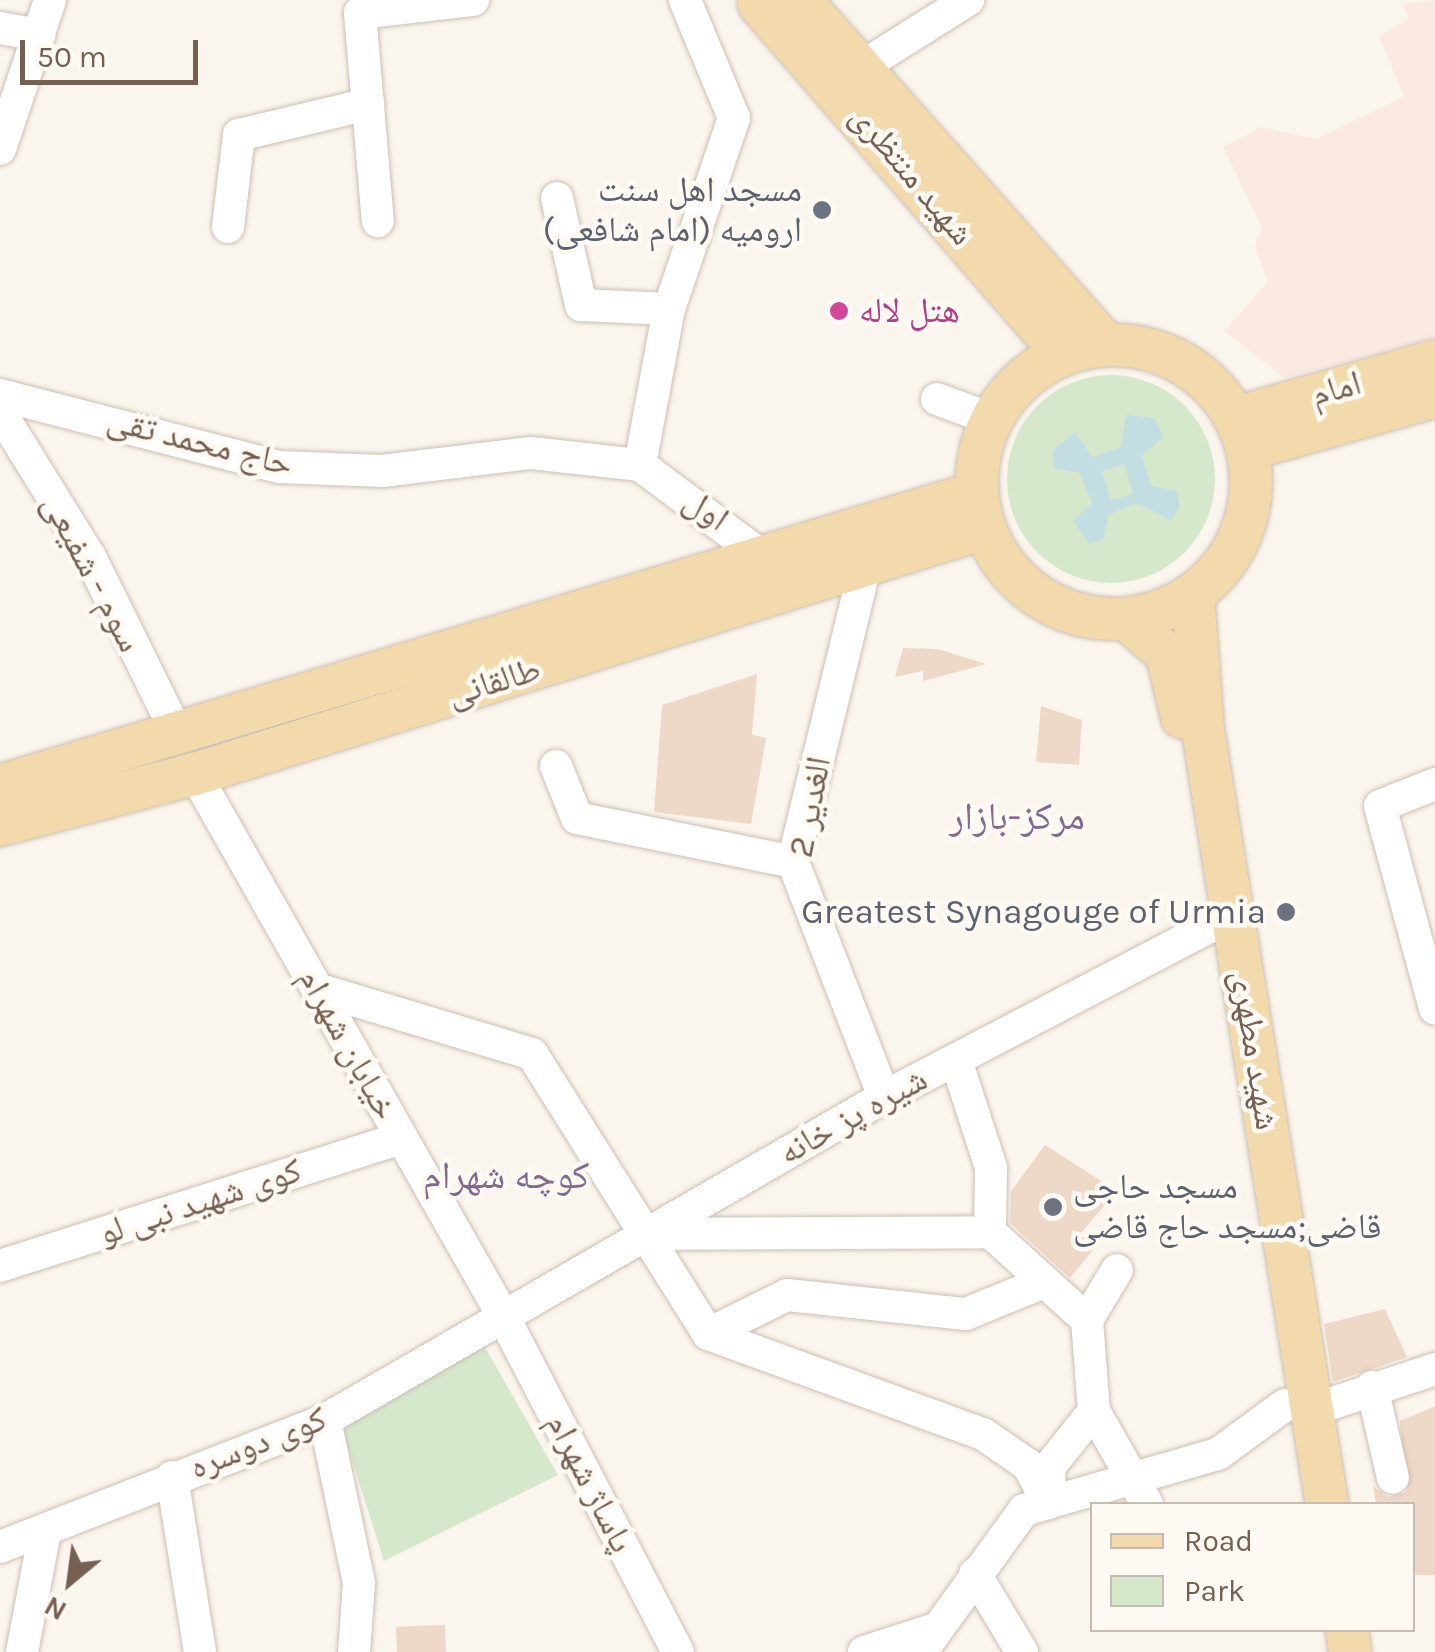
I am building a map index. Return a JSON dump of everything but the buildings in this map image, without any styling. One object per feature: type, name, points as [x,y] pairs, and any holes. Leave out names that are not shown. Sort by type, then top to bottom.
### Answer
[{"type":"main road","name":"شهید منتظری","points":[[778,8],[860,68],[1105,344]]},
{"type":"main road","name":"شهید منتظری","points":[[778,8],[1063,354]]},
{"type":"main road","points":[[1105,344],[1182,362],[1242,434],[1248,515],[1218,573],[1193,595],[1126,619],[1090,618],[1040,596],[1000,560],[980,510],[991,419],[1027,374],[1063,354],[1105,344]]},
{"type":"main road","name":"امام","points":[[1242,434],[1435,361]]},
{"type":"main road","name":"امام","points":[[1242,434],[1435,396]]},
{"type":"main road","name":"طالقانی","points":[[0,786],[187,756],[865,567],[980,510]]},
{"type":"main road","name":"طالقانی","points":[[0,825],[187,756],[767,560],[980,510]]},
{"type":"main road","name":"شهید مطهری","points":[[1193,595],[1203,730],[1255,970],[1298,1407],[1300,1502]]},
{"type":"main road","name":"شهید مطهری","points":[[1126,619],[1167,654],[1209,927],[1298,1407],[1326,1502]]},
{"type":"street","points":[[0,149],[50,0]]},
{"type":"street","points":[[378,221],[368,104],[354,7],[473,0]]},
{"type":"street","points":[[640,465],[669,309],[734,118],[686,0]]},
{"type":"street","points":[[860,68],[968,0]]},
{"type":"street","points":[[0,28],[39,34]]},
{"type":"street","points":[[228,227],[239,135],[368,104]]},
{"type":"street","points":[[557,198],[581,305],[669,309]]},
{"type":"street","name":"حاج محمد تقی","points":[[0,395],[279,467],[382,471],[531,452],[640,465]]},
{"type":"street","points":[[936,399],[991,419]]},
{"type":"street","name":"سوم - شفیعی","points":[[0,412],[90,557],[187,756]]},
{"type":"street","name":"اول","points":[[640,465],[767,560]]},
{"type":"street","name":"2 الغدیر","points":[[865,567],[793,862],[884,1096]]},
{"type":"street","name":"خیابان شهرام","points":[[187,756],[502,1314]]},
{"type":"street","points":[[556,766],[577,818],[793,862]]},
{"type":"street","points":[[1435,784],[1380,806],[1435,1009]]},
{"type":"street","name":"شیره پز خانه","points":[[502,1314],[884,1096],[1209,927]]},
{"type":"street","points":[[317,989],[532,1054],[708,1334],[983,1434],[1028,1465],[1048,1503]]},
{"type":"street","points":[[956,1060],[992,1168],[990,1232],[1039,1284],[1087,1320]]},
{"type":"street","name":"کوی شهید نبی لو","points":[[0,1266],[401,1138]]},
{"type":"street","points":[[644,1234],[990,1232]]},
{"type":"street","points":[[1118,1270],[1087,1320],[1094,1411],[1146,1502]]},
{"type":"street","points":[[708,1334],[787,1294],[966,1314],[1039,1284]]},
{"type":"street","name":"کوی دوسره","points":[[0,1547],[325,1420],[502,1314]]},
{"type":"street","name":"پاساژ شهرام","points":[[502,1314],[678,1652]]},
{"type":"street","points":[[864,1652],[927,1641],[1024,1510],[1130,1475],[1218,1454],[1298,1407],[1435,1369]]},
{"type":"street","points":[[1372,1386],[1393,1478]]},
{"type":"street","points":[[1048,1503],[1050,1466],[1094,1411]]},
{"type":"street","points":[[325,1420],[359,1582],[354,1652]]},
{"type":"street","points":[[172,1477],[200,1652]]},
{"type":"street","points":[[22,1652],[44,1531]]},
{"type":"street","points":[[975,1574],[1022,1652]]},
{"type":"shaded area","points":[[1435,0],[1435,337],[1285,378],[1224,331],[1268,282],[1255,247],[1262,227],[1223,147],[1261,127],[1316,139],[1404,96],[1379,37],[1409,18],[1402,4]]},
{"type":"green space","points":[[1111,375],[1151,383],[1184,406],[1207,439],[1215,479],[1207,519],[1184,552],[1151,575],[1111,583],[1071,575],[1038,552],[1015,519],[1007,479],[1015,439],[1038,406],[1071,383]]},
{"type":"green space","points":[[482,1342],[558,1475],[384,1561],[340,1422]]},
{"type":"water","points":[[1126,415],[1155,418],[1163,437],[1142,456],[1151,486],[1177,491],[1180,507],[1171,520],[1136,503],[1108,515],[1104,539],[1089,544],[1073,521],[1092,503],[1080,473],[1054,468],[1053,450],[1075,432],[1092,457],[1121,447]],"holes":[[[1124,464],[1133,494],[1111,500],[1102,471]]]},
{"type":"place","name":"مسجد اهل سنت ارومیه (امام شافعی)","points":[[822,210]]},
{"type":"place","name":"هتل لاله","points":[[839,311]]},
{"type":"place","name":"Greatest Synagouge of Urmia","points":[[1286,912]]},
{"type":"place","name":"مسجد حاجی قاضی;مسجد حاج قاضی","points":[[1053,1207]]},
{"type":"district","name":"مرکز-بازار","points":[[1017,817]]},
{"type":"district","name":"کوچه شهرام","points":[[506,1176]]}]
